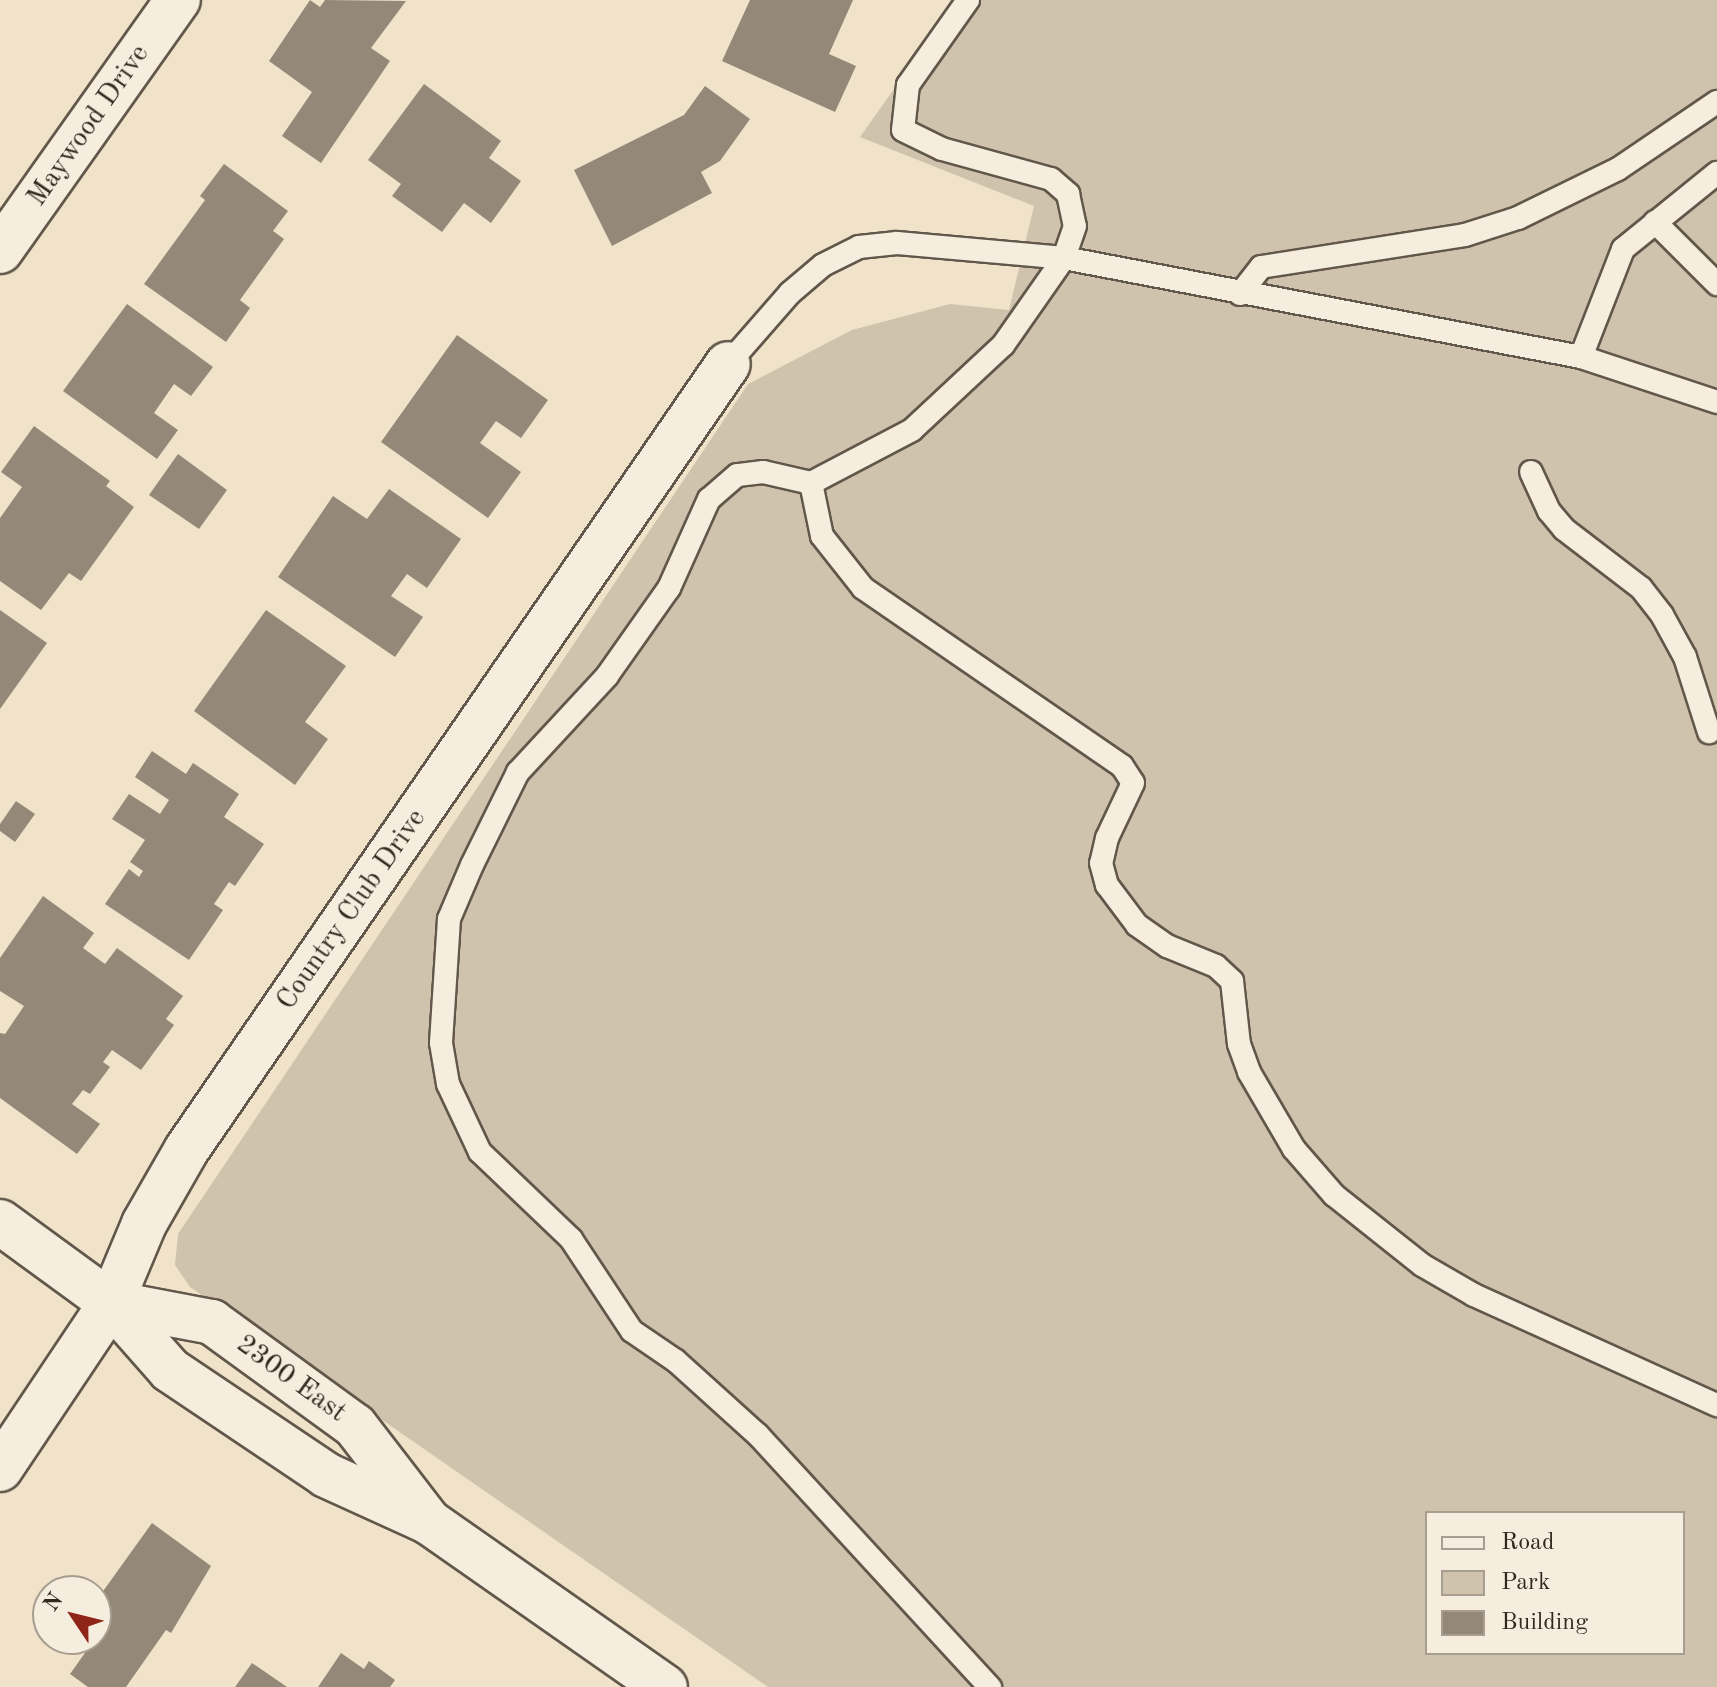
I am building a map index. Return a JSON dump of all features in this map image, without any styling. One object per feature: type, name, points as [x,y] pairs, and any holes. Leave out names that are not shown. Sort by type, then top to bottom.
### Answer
[{"type":"street","name":"Maywood Drive","points":[[0,251],[178,0]]},
{"type":"street","name":"Country Club Drive","points":[[0,1469],[111,1303],[144,1224],[187,1149],[728,364]]},
{"type":"street","name":"2300 East","points":[[0,1222],[111,1303],[170,1370],[326,1475],[429,1522],[665,1687]]},
{"type":"street","name":"2300 East","points":[[111,1303],[212,1322],[355,1426],[429,1522]]},
{"type":"lane","points":[[968,0],[908,85],[903,130],[942,149],[1051,179],[1068,194],[1075,226],[1064,258],[1026,316],[969,380],[912,430],[811,483],[763,472],[737,475],[709,499],[669,588],[647,620],[607,676],[518,772],[449,919],[441,1043],[448,1084],[480,1152],[571,1239],[632,1331],[676,1361],[758,1435],[990,1687]]},
{"type":"lane","points":[[1240,294],[1248,277],[1261,267],[1465,235],[1518,218],[1618,169],[1717,102]]},
{"type":"lane","points":[[1581,357],[1623,249],[1717,173]]},
{"type":"lane","points":[[1655,222],[1713,277]]},
{"type":"lane","points":[[728,364],[790,293],[823,265],[859,247],[897,243],[1064,258],[1581,357],[1717,402]]},
{"type":"lane","points":[[1531,472],[1549,511],[1564,529],[1641,588],[1662,615],[1685,657],[1709,732]]},
{"type":"lane","points":[[811,483],[822,536],[838,563],[863,588],[1122,766],[1133,783],[1104,850],[1101,863],[1107,885],[1137,925],[1167,946],[1216,966],[1232,981],[1239,1044],[1249,1072],[1294,1149],[1334,1195],[1422,1265],[1474,1295],[1717,1405]]},
{"type":"green space","points":[[957,0],[1717,0],[1717,1687],[768,1687],[190,1287],[175,1265],[178,1234],[748,384],[852,330],[950,304],[1009,310],[1034,206],[860,137]]},
{"type":"building","points":[[310,0],[320,7],[325,0],[406,1],[371,48],[390,61],[321,163],[282,136],[312,92],[269,61]]},
{"type":"building","points":[[750,0],[853,0],[829,54],[856,66],[835,112],[722,61]]},
{"type":"building","points":[[424,84],[501,141],[489,158],[521,181],[491,223],[464,203],[442,232],[392,196],[401,184],[368,160]]},
{"type":"building","points":[[705,86],[750,119],[720,161],[701,172],[712,193],[612,246],[574,170],[684,115]]},
{"type":"building","points":[[224,164],[288,211],[273,231],[284,239],[240,300],[250,308],[226,342],[144,284],[205,200],[200,196]]},
{"type":"building","points":[[127,304],[213,367],[191,396],[174,384],[154,413],[178,430],[157,459],[63,391]]},
{"type":"building","points":[[457,335],[548,400],[521,438],[496,421],[480,443],[521,472],[488,518],[381,442]]},
{"type":"building","points":[[34,426],[110,481],[106,486],[134,507],[81,581],[69,573],[41,610],[0,581],[0,518],[22,487],[1,472]]},
{"type":"building","points":[[178,454],[227,490],[199,529],[149,495]]},
{"type":"building","points":[[389,489],[461,539],[427,588],[407,574],[391,596],[423,617],[395,657],[278,577],[333,496],[367,519]]},
{"type":"building","points":[[0,610],[47,643],[0,709]]},
{"type":"building","points":[[266,610],[346,666],[305,722],[328,739],[295,785],[194,711]]},
{"type":"building","points":[[152,751],[186,774],[193,763],[239,794],[224,817],[264,844],[235,886],[229,882],[214,904],[223,910],[189,960],[105,904],[129,869],[139,877],[143,871],[130,862],[145,840],[112,819],[129,794],[160,814],[169,800],[135,777]]},
{"type":"building","points":[[16,801],[35,814],[15,842],[0,831],[0,824]]},
{"type":"building","points":[[43,896],[94,933],[83,948],[105,964],[117,948],[183,996],[166,1019],[174,1025],[141,1070],[112,1050],[103,1062],[110,1067],[90,1094],[83,1090],[72,1104],[100,1124],[77,1154],[0,1098],[0,1033],[5,1034],[24,1006],[0,991],[0,958]]},
{"type":"building","points":[[152,1523],[211,1566],[171,1633],[166,1630],[126,1687],[88,1687],[70,1674],[83,1655],[112,1655],[112,1579]]},
{"type":"building","points":[[341,1653],[364,1669],[369,1661],[395,1680],[390,1687],[318,1687]]},
{"type":"building","points":[[252,1663],[287,1687],[235,1687]]}]
